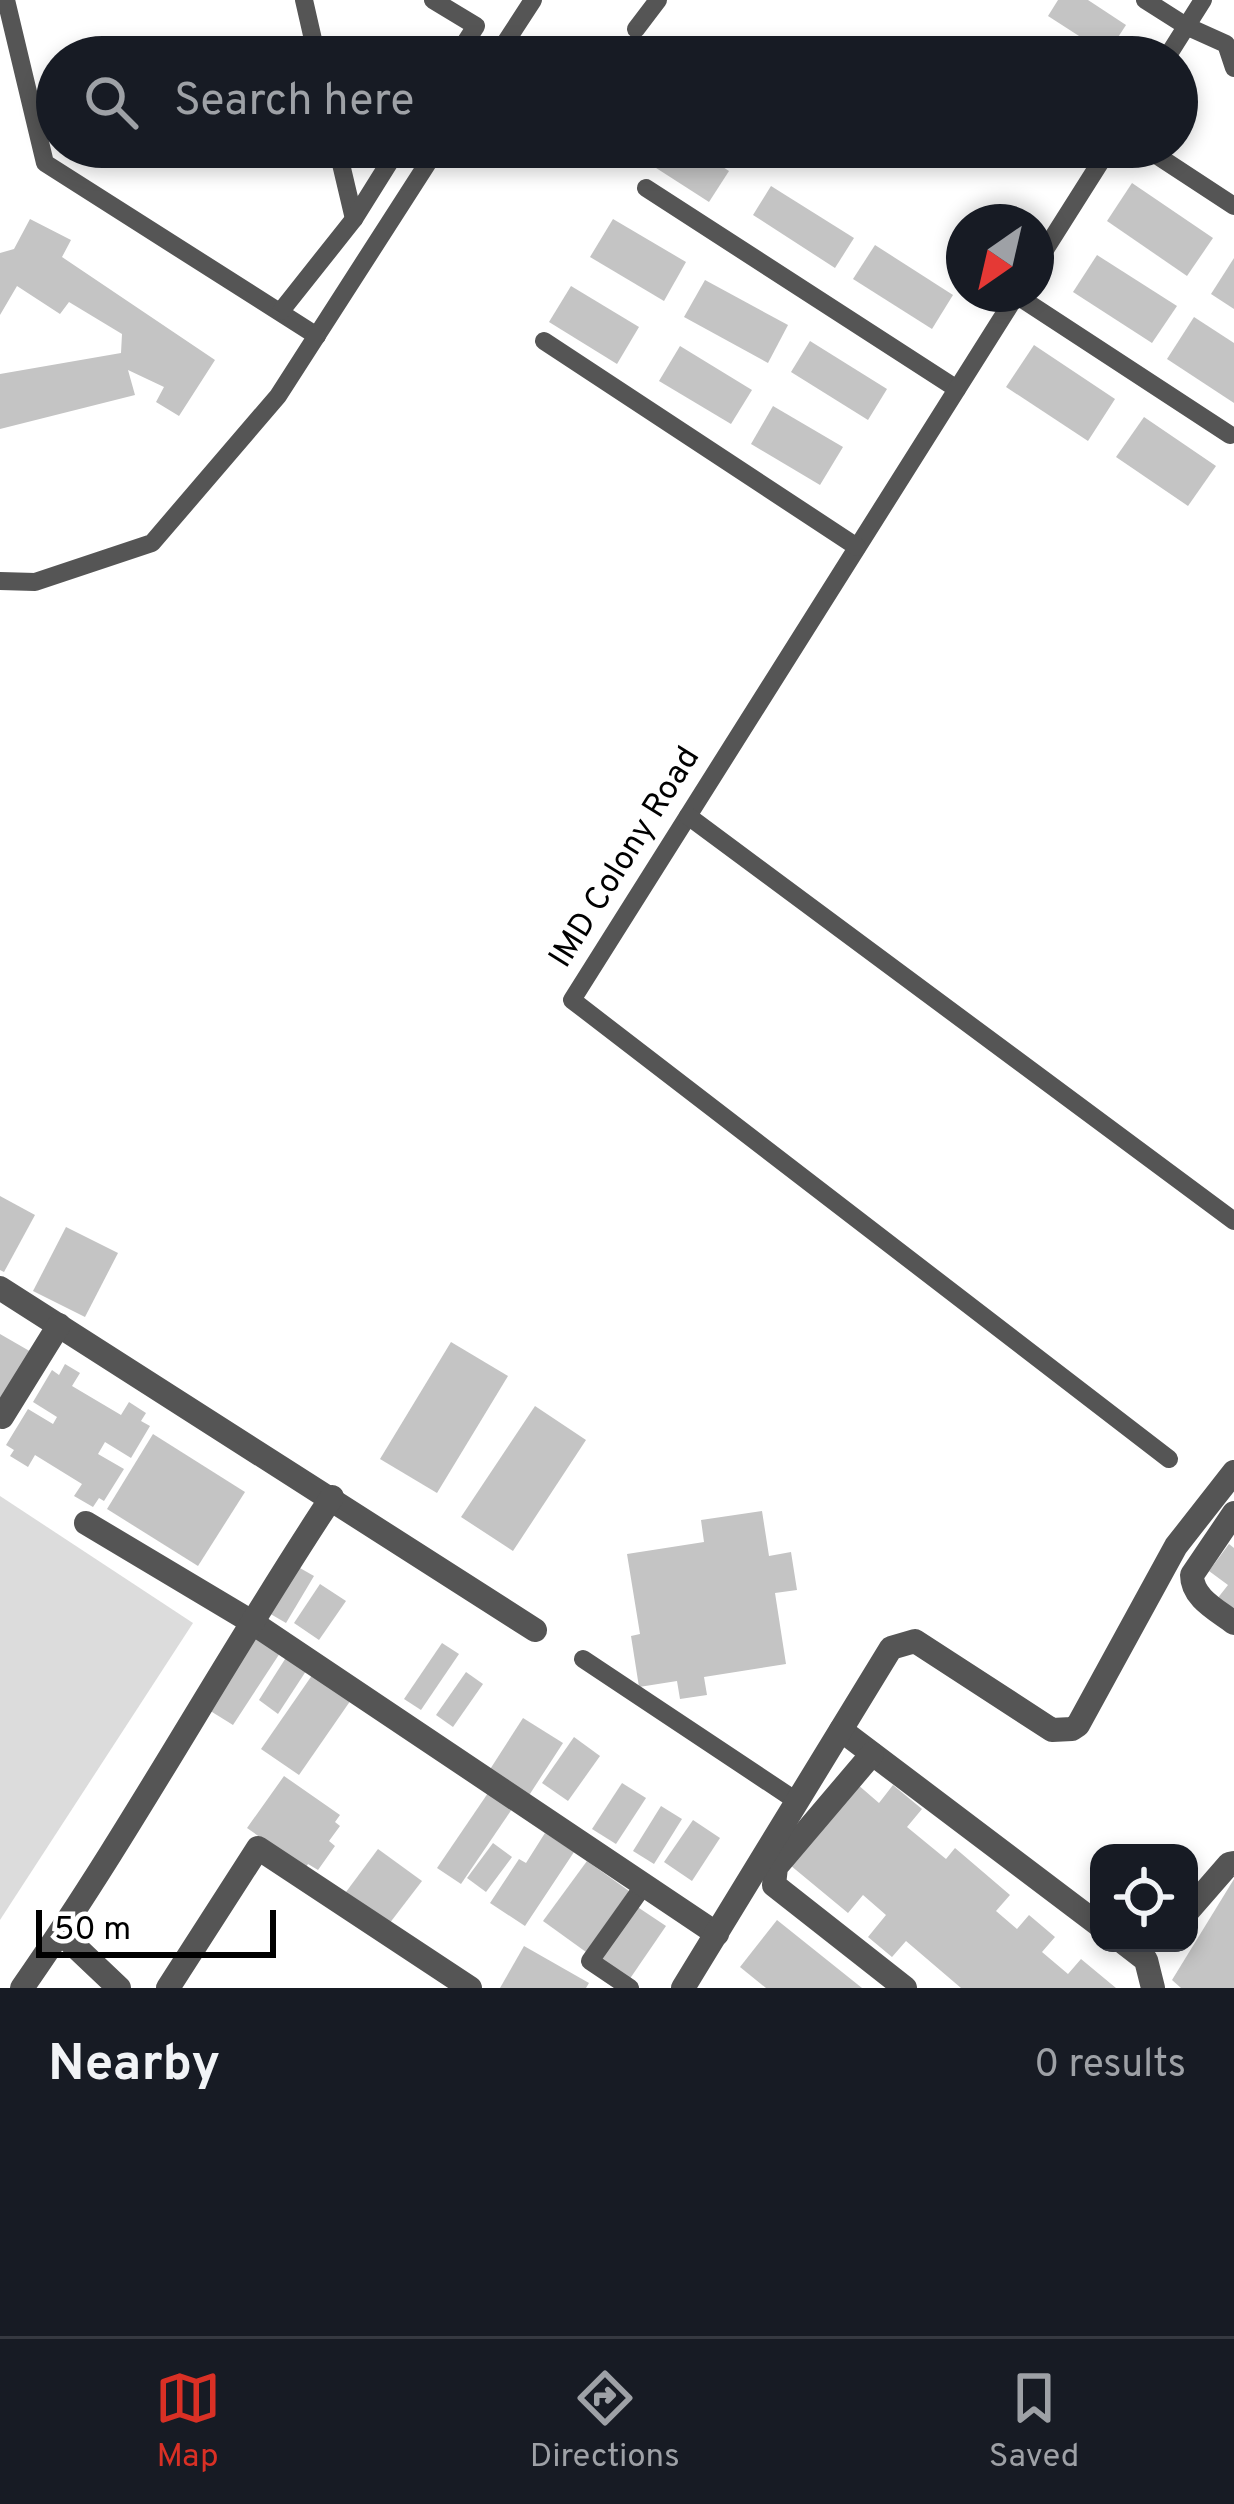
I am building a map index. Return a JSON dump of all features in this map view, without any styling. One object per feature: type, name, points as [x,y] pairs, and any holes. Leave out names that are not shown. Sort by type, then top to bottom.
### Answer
[{"type":"street","points":[[0,1288],[536,1630]]},
{"type":"street","points":[[2,1417],[59,1324]]},
{"type":"street","points":[[683,1988],[891,1648],[915,1641],[1052,1730],[1072,1729],[1176,1546],[1234,1472]]},
{"type":"street","points":[[22,1988],[61,1933],[250,1621],[332,1497]]},
{"type":"street","points":[[1203,1511],[1231,1526],[1192,1575],[1192,1585],[1234,1623]]},
{"type":"street","points":[[86,1522],[250,1621],[717,1934]]},
{"type":"street","points":[[841,1730],[1090,1917]]},
{"type":"street","points":[[872,1754],[776,1867],[774,1885],[905,1988]]},
{"type":"street","points":[[168,1988],[258,1848],[470,1988]]},
{"type":"street","points":[[1198,1900],[1234,1863]]},
{"type":"street","points":[[61,1933],[119,1988]]},
{"type":"street","points":[[1153,1952],[1154,1988]]},
{"type":"lane","points":[[6,0],[36,125]]},
{"type":"lane","points":[[304,0],[312,36]]},
{"type":"lane","points":[[433,0],[486,36]]},
{"type":"lane","points":[[510,36],[533,0]]},
{"type":"lane","points":[[636,29],[658,0]]},
{"type":"lane","points":[[1145,0],[1186,26],[1230,42],[1234,68]]},
{"type":"lane","points":[[1180,36],[1202,0]]},
{"type":"lane","points":[[470,36],[476,26]]},
{"type":"lane","points":[[53,168],[317,336]]},
{"type":"lane","points":[[342,168],[354,219]]},
{"type":"lane","points":[[281,311],[354,219],[386,168]]},
{"type":"lane","points":[[0,581],[35,582],[152,543],[278,396],[425,168]]},
{"type":"lane","points":[[1054,236],[1097,168]]},
{"type":"lane","points":[[1176,168],[1234,206]]},
{"type":"lane","points":[[646,188],[957,389]]},
{"type":"lane","name":"IMD Colony Road","points":[[1006,312],[572,1000],[1169,1460]]},
{"type":"lane","points":[[1043,312],[1230,436]]},
{"type":"lane","points":[[544,341],[857,547]]},
{"type":"lane","points":[[688,816],[1234,1220]]},
{"type":"lane","points":[[583,1659],[798,1802]]},
{"type":"lane","points":[[630,1988],[590,1961],[644,1885]]},
{"type":"shaded area","points":[[0,1496],[193,1623],[0,1920]]},
{"type":"building","points":[[1058,0],[1088,0],[1126,25],[1119,36],[1079,36],[1048,16]]},
{"type":"building","points":[[656,168],[724,168],[729,171],[709,202]]},
{"type":"building","points":[[1132,183],[1213,238],[1187,276],[1107,221]]},
{"type":"building","points":[[771,186],[854,238],[835,268],[753,215]]},
{"type":"building","points":[[30,219],[71,240],[62,257],[215,360],[179,416],[156,402],[164,387],[128,370],[135,395],[0,429],[0,374],[121,353],[122,334],[69,302],[60,314],[17,286],[0,315],[0,253],[14,249]]},
{"type":"building","points":[[613,219],[686,262],[664,301],[590,257]]},
{"type":"building","points":[[875,245],[946,291],[946,306],[932,329],[853,279]]},
{"type":"building","points":[[1097,255],[1177,306],[1152,343],[1073,292]]},
{"type":"building","points":[[1234,258],[1234,309],[1211,294]]},
{"type":"building","points":[[705,280],[788,325],[768,363],[684,317]]},
{"type":"building","points":[[571,286],[639,327],[617,364],[549,322]]},
{"type":"building","points":[[1194,317],[1234,343],[1234,403],[1167,359]]},
{"type":"building","points":[[810,341],[887,389],[868,420],[791,372]]},
{"type":"building","points":[[1034,345],[1115,399],[1088,441],[1006,387]]},
{"type":"building","points":[[680,346],[752,390],[731,424],[659,381]]},
{"type":"building","points":[[773,406],[843,447],[820,485],[751,444]]},
{"type":"building","points":[[1144,417],[1216,466],[1188,506],[1116,457]]},
{"type":"building","points":[[0,1196],[35,1215],[4,1272],[0,1270]]},
{"type":"building","points":[[66,1227],[118,1253],[85,1317],[33,1291]]},
{"type":"building","points":[[0,1334],[33,1353],[0,1409]]},
{"type":"building","points":[[451,1342],[508,1376],[437,1493],[380,1459]]},
{"type":"building","points":[[65,1364],[80,1373],[72,1386],[121,1415],[129,1402],[146,1413],[141,1421],[150,1426],[131,1458],[105,1442],[98,1454],[124,1469],[104,1501],[99,1498],[93,1507],[74,1496],[82,1484],[35,1455],[28,1467],[10,1456],[14,1450],[6,1445],[28,1409],[53,1424],[57,1417],[33,1402],[52,1370],[59,1375]]},
{"type":"building","points":[[535,1406],[586,1440],[513,1551],[461,1517]]},
{"type":"building","points":[[153,1434],[245,1492],[198,1566],[107,1509]]},
{"type":"building","points":[[762,1511],[769,1556],[791,1552],[797,1590],[775,1593],[786,1664],[704,1677],[707,1695],[680,1699],[677,1681],[639,1687],[631,1636],[640,1634],[627,1554],[704,1542],[701,1520]]},
{"type":"building","points":[[1229,1544],[1234,1548],[1234,1611],[1217,1599],[1228,1585],[1209,1571]]},
{"type":"building","points":[[291,1563],[314,1576],[286,1623],[262,1609]]},
{"type":"building","points":[[320,1584],[346,1601],[319,1640],[294,1623]]},
{"type":"building","points":[[251,1634],[280,1653],[233,1725],[204,1707]]},
{"type":"building","points":[[442,1643],[459,1654],[421,1710],[404,1699]]},
{"type":"building","points":[[287,1656],[308,1668],[278,1714],[259,1700]]},
{"type":"building","points":[[315,1671],[353,1697],[299,1775],[261,1749]]},
{"type":"building","points":[[466,1672],[483,1684],[453,1727],[436,1715]]},
{"type":"building","points":[[523,1718],[563,1743],[526,1800],[487,1774]]},
{"type":"building","points":[[574,1737],[600,1756],[568,1801],[542,1783]]},
{"type":"building","points":[[284,1776],[340,1815],[335,1822],[340,1826],[329,1841],[335,1846],[318,1870],[308,1864],[305,1869],[247,1828]]},
{"type":"building","points":[[622,1783],[646,1798],[616,1844],[592,1829]]},
{"type":"building","points":[[857,1784],[879,1803],[893,1785],[922,1809],[907,1827],[946,1859],[955,1848],[1010,1895],[996,1911],[1017,1929],[1029,1915],[1055,1937],[1042,1952],[1068,1974],[1081,1959],[1116,1988],[961,1988],[906,1941],[892,1957],[868,1937],[886,1915],[863,1895],[848,1913],[790,1865]]},
{"type":"building","points":[[488,1793],[512,1809],[461,1884],[437,1868]]},
{"type":"building","points":[[661,1806],[682,1819],[654,1864],[633,1851]]},
{"type":"building","points":[[693,1820],[720,1838],[692,1881],[664,1862]]},
{"type":"building","points":[[545,1833],[574,1852],[525,1926],[490,1903],[519,1859],[526,1863]]},
{"type":"building","points":[[493,1843],[512,1857],[486,1892],[467,1878]]},
{"type":"building","points":[[378,1849],[422,1881],[389,1924],[346,1892]]},
{"type":"building","points":[[587,1861],[629,1891],[586,1952],[543,1921]]},
{"type":"building","points":[[1234,1879],[1234,1988],[1181,1988],[1172,1980],[1189,1952],[1198,1952],[1198,1938]]},
{"type":"building","points":[[636,1906],[666,1926],[629,1980],[599,1960]]},
{"type":"building","points":[[777,1920],[862,1988],[766,1988],[740,1967]]},
{"type":"building","points":[[524,1946],[589,1983],[586,1988],[500,1988]]}]
